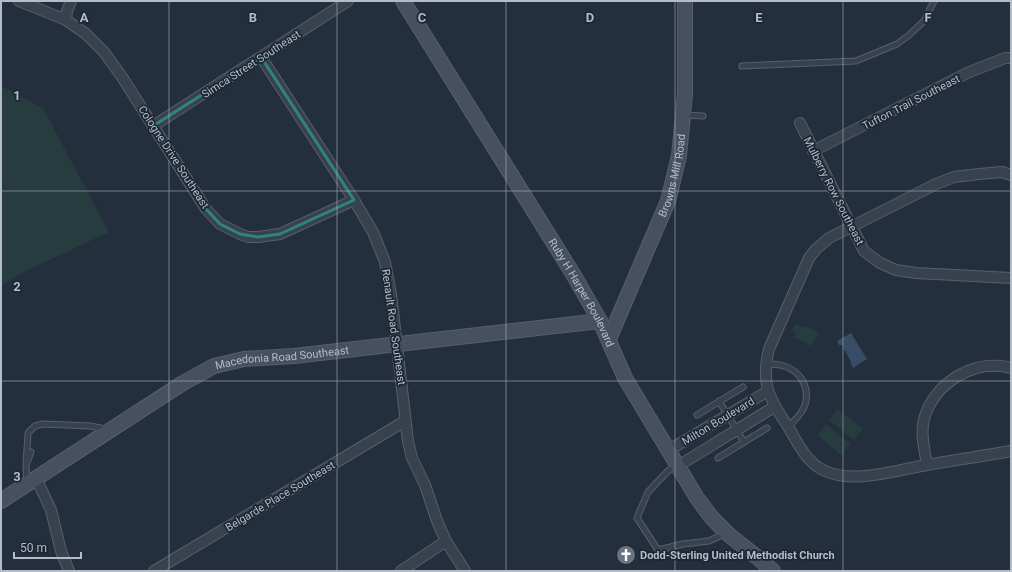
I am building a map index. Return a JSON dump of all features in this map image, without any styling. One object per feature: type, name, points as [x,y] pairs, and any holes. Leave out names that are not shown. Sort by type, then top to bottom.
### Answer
[{"type":"street","name":"Cologne Drive Southeast","points":[[19,1],[66,20],[86,34],[104,52],[122,77],[206,209],[220,224],[248,237],[280,234],[354,200]]},
{"type":"street","points":[[66,20],[71,1]]},
{"type":"street","name":"Simca Street Southeast","points":[[153,126],[348,1]]},
{"type":"street","name":"Browns Mill Road","points":[[609,339],[668,201],[679,156],[685,94],[686,1]]},
{"type":"street","name":"Ruby H Harper Boulevard","points":[[405,2],[573,274],[600,321],[625,378],[698,498],[712,518],[727,533],[758,557],[773,571]]},
{"type":"street","name":"Renault Road Southeast","points":[[261,57],[354,200],[373,232],[385,262],[391,294],[408,441],[412,458],[425,485],[436,521],[446,541],[465,571]]},
{"type":"street","name":"Tufton Trail Southeast","points":[[813,150],[967,74],[1005,58],[1011,58]]},
{"type":"street","name":"Mulberry Row Southeast","points":[[800,123],[864,251],[880,263],[896,270],[916,273],[1011,278]]},
{"type":"street","points":[[1011,175],[1002,172],[954,177],[908,198],[829,238],[816,248],[809,258],[768,349],[766,364],[768,391],[774,407],[798,444],[811,460],[821,469],[834,474],[864,476],[1011,451]]},
{"type":"street","name":"Macedonia Road Southeast","points":[[1,501],[183,383],[214,366],[244,359],[294,356],[397,343],[600,321]]},
{"type":"street","points":[[927,465],[923,434],[924,420],[932,402],[942,388],[956,377],[978,368],[990,366],[1004,366],[1011,368]]},
{"type":"street","name":"Milton Boulevard","points":[[669,450],[768,391]]},
{"type":"street","name":"Milton Boulevard","points":[[678,465],[774,407]]},
{"type":"street","name":"Belgarde Place Southeast","points":[[154,571],[406,421]]},
{"type":"street","points":[[32,481],[51,510],[61,551],[69,571]]},
{"type":"street","points":[[401,571],[446,541]]},
{"type":"lane","points":[[742,66],[856,61],[897,44],[908,36],[924,21],[934,1]]},
{"type":"lane","points":[[683,115],[703,116]]},
{"type":"lane","points":[[766,364],[784,366],[802,378],[805,385],[805,405],[788,427]]},
{"type":"lane","points":[[697,415],[743,387]]},
{"type":"lane","points":[[719,401],[744,442]]},
{"type":"lane","points":[[32,481],[26,465],[28,433],[35,426],[43,424],[76,425],[110,430]]},
{"type":"lane","points":[[718,458],[768,428]]},
{"type":"lane","points":[[26,465],[31,452]]},
{"type":"lane","points":[[678,465],[668,471],[648,492],[637,518],[658,550],[709,540],[727,533]]},
{"type":"highlighted area","points":[[261,57],[354,200],[280,234],[258,237],[240,234],[220,224],[206,209],[153,126]]},
{"type":"green space","points":[[1,86],[43,108],[109,232],[22,273],[1,286]]},
{"type":"green space","points":[[796,324],[804,328],[806,326],[819,333],[811,346],[794,337],[796,334],[792,331]]},
{"type":"green space","points":[[838,409],[863,429],[854,440],[829,420]]},
{"type":"green space","points":[[826,424],[850,444],[841,455],[817,435]]},
{"type":"water","points":[[851,333],[867,359],[853,368],[842,345],[839,345],[837,341]]},
{"type":"place","name":"Dodd-Sterling United Methodist Church","points":[[626,555]]}]
